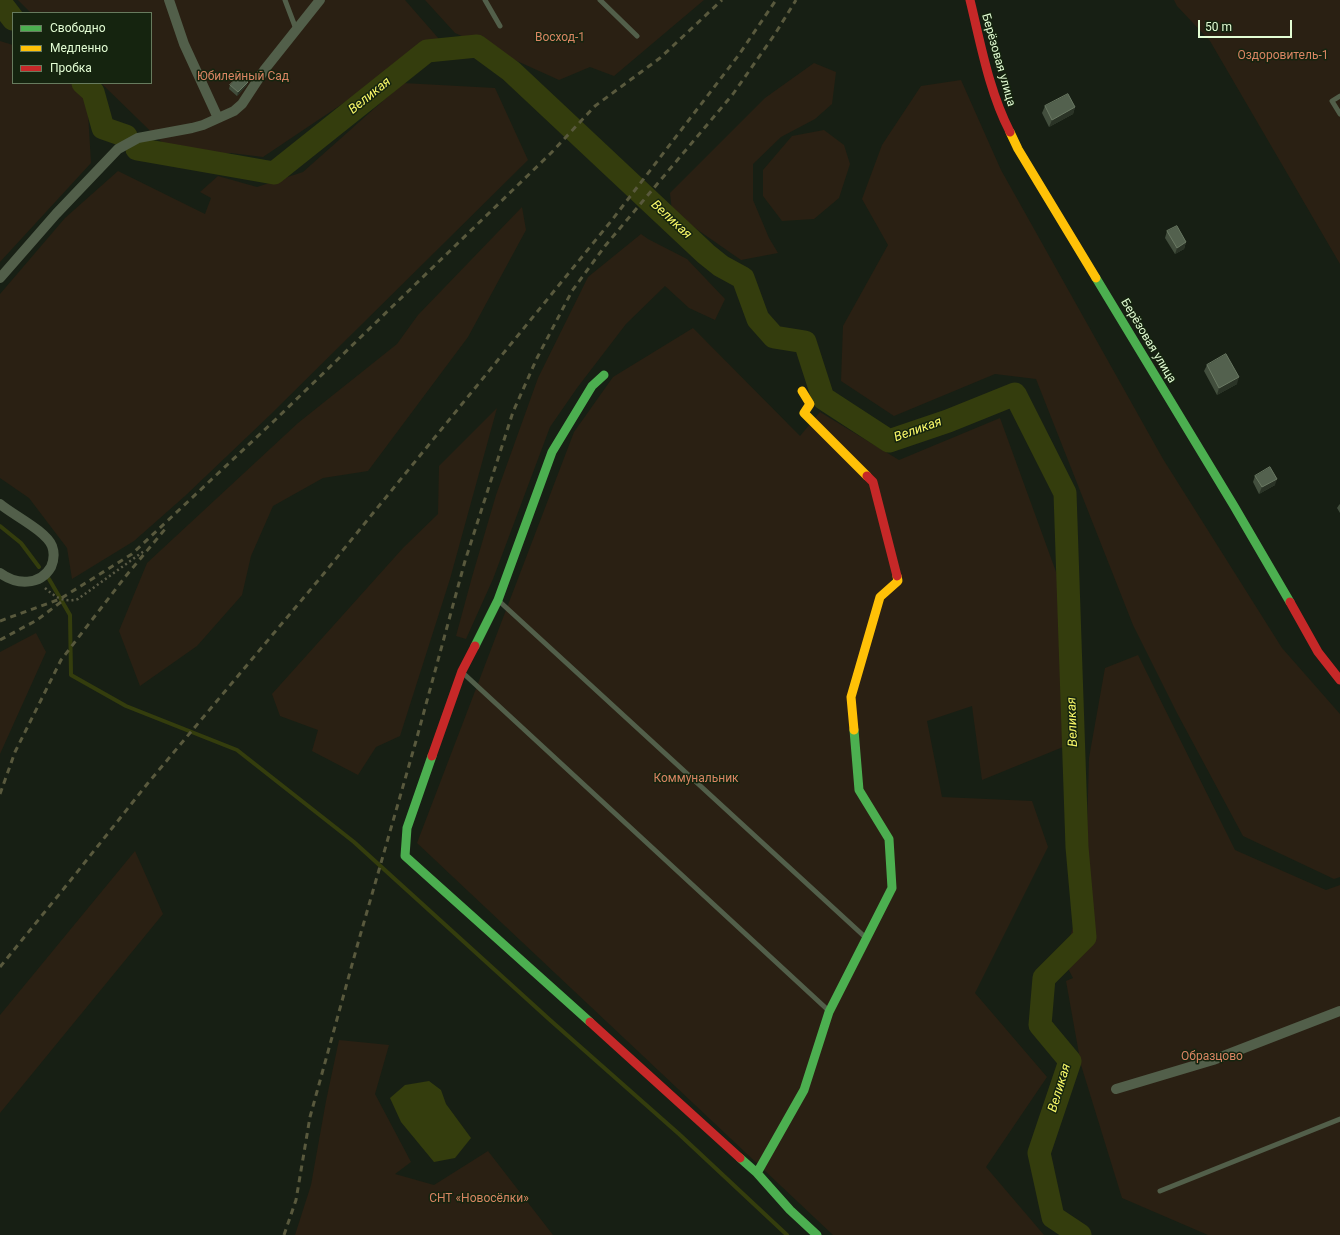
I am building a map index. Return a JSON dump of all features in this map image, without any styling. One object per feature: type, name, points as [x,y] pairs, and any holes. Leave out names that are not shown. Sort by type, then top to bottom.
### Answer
[{"type":"street","points":[[169,0],[184,44],[218,118]]},
{"type":"street","points":[[0,278],[56,214],[118,149],[138,138],[192,128],[234,111],[242,104],[265,69],[320,0]]},
{"type":"street","name":"Берёзовая улица","points":[[970,0],[988,76],[1001,115],[1018,149],[1234,506],[1318,652],[1340,680]]},
{"type":"street","points":[[604,375],[592,386],[552,452],[498,600],[462,671],[408,828],[404,856],[757,1173],[790,1210],[817,1235]]},
{"type":"street","points":[[757,1173],[804,1090],[829,1012],[892,888],[889,839],[859,790],[851,697],[880,597],[898,582],[873,482],[804,413],[810,404],[802,391]]},
{"type":"street","points":[[0,504],[40,532],[52,546],[55,559],[49,569],[37,580],[28,582],[18,581],[0,573]]},
{"type":"street","points":[[1116,1089],[1213,1060],[1340,1012]]},
{"type":"lane","points":[[285,0],[296,30]]},
{"type":"lane","points":[[484,0],[500,26]]},
{"type":"lane","points":[[600,0],[637,36]]},
{"type":"lane","points":[[1340,96],[1332,101],[1340,114]]},
{"type":"lane","points":[[498,600],[866,937]]},
{"type":"lane","points":[[462,671],[829,1012]]},
{"type":"lane","points":[[1160,1191],[1340,1119]]},
{"type":"path","points":[[37,580],[53,595],[60,599],[71,601],[78,599],[144,551]]},
{"type":"green space","name":"Юбилейный Сад","points":[[18,0],[405,0],[439,39],[263,157],[231,153],[177,157],[102,84],[152,84],[152,12],[30,12]]},
{"type":"green space","name":"Восход-1","points":[[425,0],[704,0],[614,76],[590,67],[559,80],[455,33]]},
{"type":"green space","name":"Оздоровитель-1","points":[[1174,0],[1340,0],[1340,264],[1210,41],[1177,6]]},
{"type":"green space","points":[[0,41],[12,45],[12,84],[76,84],[87,96],[91,163],[0,262]]},
{"type":"green space","points":[[814,63],[836,72],[832,104],[815,119],[781,137],[753,164],[753,200],[769,238],[778,253],[741,260],[672,212],[670,193],[765,98]]},
{"type":"green space","points":[[961,80],[1001,170],[1163,459],[1282,648],[1340,714],[1340,877],[1334,879],[1243,836],[1177,713],[1133,625],[1036,379],[995,374],[894,416],[841,381],[843,326],[888,245],[862,199],[882,145],[921,86]]},
{"type":"green space","points":[[403,83],[495,88],[528,160],[270,415],[185,496],[134,541],[72,579],[67,548],[29,498],[0,478],[0,294],[65,218],[118,171],[205,214],[211,198],[200,192],[218,176],[257,187],[303,172]]},
{"type":"green space","points":[[824,130],[844,145],[850,164],[839,198],[814,219],[782,221],[763,196],[763,170],[792,136]]},
{"type":"green space","points":[[522,207],[526,230],[468,337],[368,471],[323,478],[273,506],[251,556],[242,595],[197,646],[140,686],[119,631],[147,563],[298,423],[397,344],[418,315]]},
{"type":"green space","points":[[641,234],[687,259],[725,299],[715,320],[689,308],[665,286],[626,324],[577,388],[550,427],[493,579],[466,639],[456,636],[496,495],[538,378],[588,277]]},
{"type":"green space","name":"Коммунальник","points":[[693,328],[800,436],[820,412],[899,460],[1000,418],[1067,602],[1068,745],[982,780],[972,706],[927,721],[942,797],[1032,801],[1048,847],[975,993],[1047,1077],[986,1167],[1044,1235],[833,1235],[417,843],[574,432],[613,377]]},
{"type":"green space","points":[[497,408],[450,579],[400,736],[376,747],[358,775],[312,751],[318,730],[280,716],[272,694],[403,548],[438,514],[439,466]]},
{"type":"green space","points":[[36,633],[46,652],[0,754],[0,652]]},
{"type":"green space","name":"Образцово","points":[[1138,655],[1235,850],[1326,890],[1340,885],[1340,1235],[1208,1235],[1122,1198],[1081,1065],[1066,981],[1073,978],[1063,959],[1075,921],[1087,830],[1089,758],[1105,668]]},
{"type":"green space","points":[[135,851],[163,914],[0,1113],[0,1015]]},
{"type":"green space","name":"СНТ «Новосёлки»","points":[[339,1040],[389,1045],[375,1094],[411,1162],[395,1174],[434,1185],[488,1151],[553,1235],[295,1235],[311,1185]]},
{"type":"shaded area","points":[[429,1081],[441,1090],[446,1104],[471,1138],[455,1158],[434,1162],[401,1122],[390,1098],[405,1085]]},
{"type":"building","points":[[240,75],[248,82],[238,92],[230,85]]},
{"type":"building","points":[[1068,94],[1075,107],[1052,120],[1045,106]]},
{"type":"building","points":[[1177,226],[1186,242],[1177,248],[1167,231]]},
{"type":"building","points":[[1226,354],[1239,377],[1219,388],[1207,365]]},
{"type":"building","points":[[1270,467],[1277,479],[1262,487],[1255,476]]},
{"type":"waterway","name":"Великая","points":[[0,2],[12,18]]},
{"type":"waterway","name":"Великая","points":[[137,149],[274,173],[427,51],[477,46],[511,71],[706,254],[721,266],[743,278],[758,319],[774,337],[805,342],[823,398],[889,441],[948,421],[1015,394],[1065,493],[1077,847],[1085,937],[1044,978],[1040,1025],[1070,1061],[1039,1153],[1053,1217],[1080,1235]]},
{"type":"waterway","name":"Великая","points":[[84,84],[93,92],[103,128],[126,136]]},
{"type":"waterway","points":[[0,526],[21,543],[39,567]]},
{"type":"waterway","points":[[49,579],[70,615],[71,675],[126,706],[237,750],[354,842],[550,1020],[679,1134],[787,1235]]},
{"type":"railway","points":[[0,621],[60,599],[132,554],[275,420],[396,303],[551,153],[595,106],[660,58],[722,0]]},
{"type":"railway","points":[[0,967],[148,783],[321,577],[612,220],[738,56],[776,0]]},
{"type":"railway","points":[[284,1235],[296,1200],[310,1117],[358,943],[416,741],[465,561],[513,412],[537,358],[572,291],[605,246],[733,94],[775,34],[796,0]]},
{"type":"railway","points":[[0,794],[15,752],[61,660],[125,577],[166,528]]},
{"type":"railway","points":[[0,640],[37,620],[61,602]]},
{"type":"traffic: fast","points":[[1096,278],[1234,506],[1290,602]]},
{"type":"traffic: fast","points":[[475,646],[498,600],[552,452],[592,386],[604,375]]},
{"type":"traffic: fast","points":[[757,1173],[804,1090],[829,1012],[892,888],[889,839],[859,790],[854,730]]},
{"type":"traffic: fast","points":[[432,756],[407,828],[405,856],[590,1022]]},
{"type":"traffic: fast","points":[[740,1158],[757,1173],[790,1210],[817,1235]]},
{"type":"traffic: slow","points":[[1010,132],[1018,149],[1096,278]]},
{"type":"traffic: slow","points":[[802,391],[810,404],[804,413],[867,476]]},
{"type":"traffic: slow","points":[[854,730],[851,697],[880,597],[898,581],[897,576]]},
{"type":"traffic: jam","points":[[970,0],[991,84],[996,100],[1010,132]]},
{"type":"traffic: jam","points":[[867,476],[873,482],[897,576]]},
{"type":"traffic: jam","points":[[1290,602],[1318,652],[1340,680]]},
{"type":"traffic: jam","points":[[432,756],[462,671],[475,646]]},
{"type":"traffic: jam","points":[[590,1022],[740,1158]]}]
